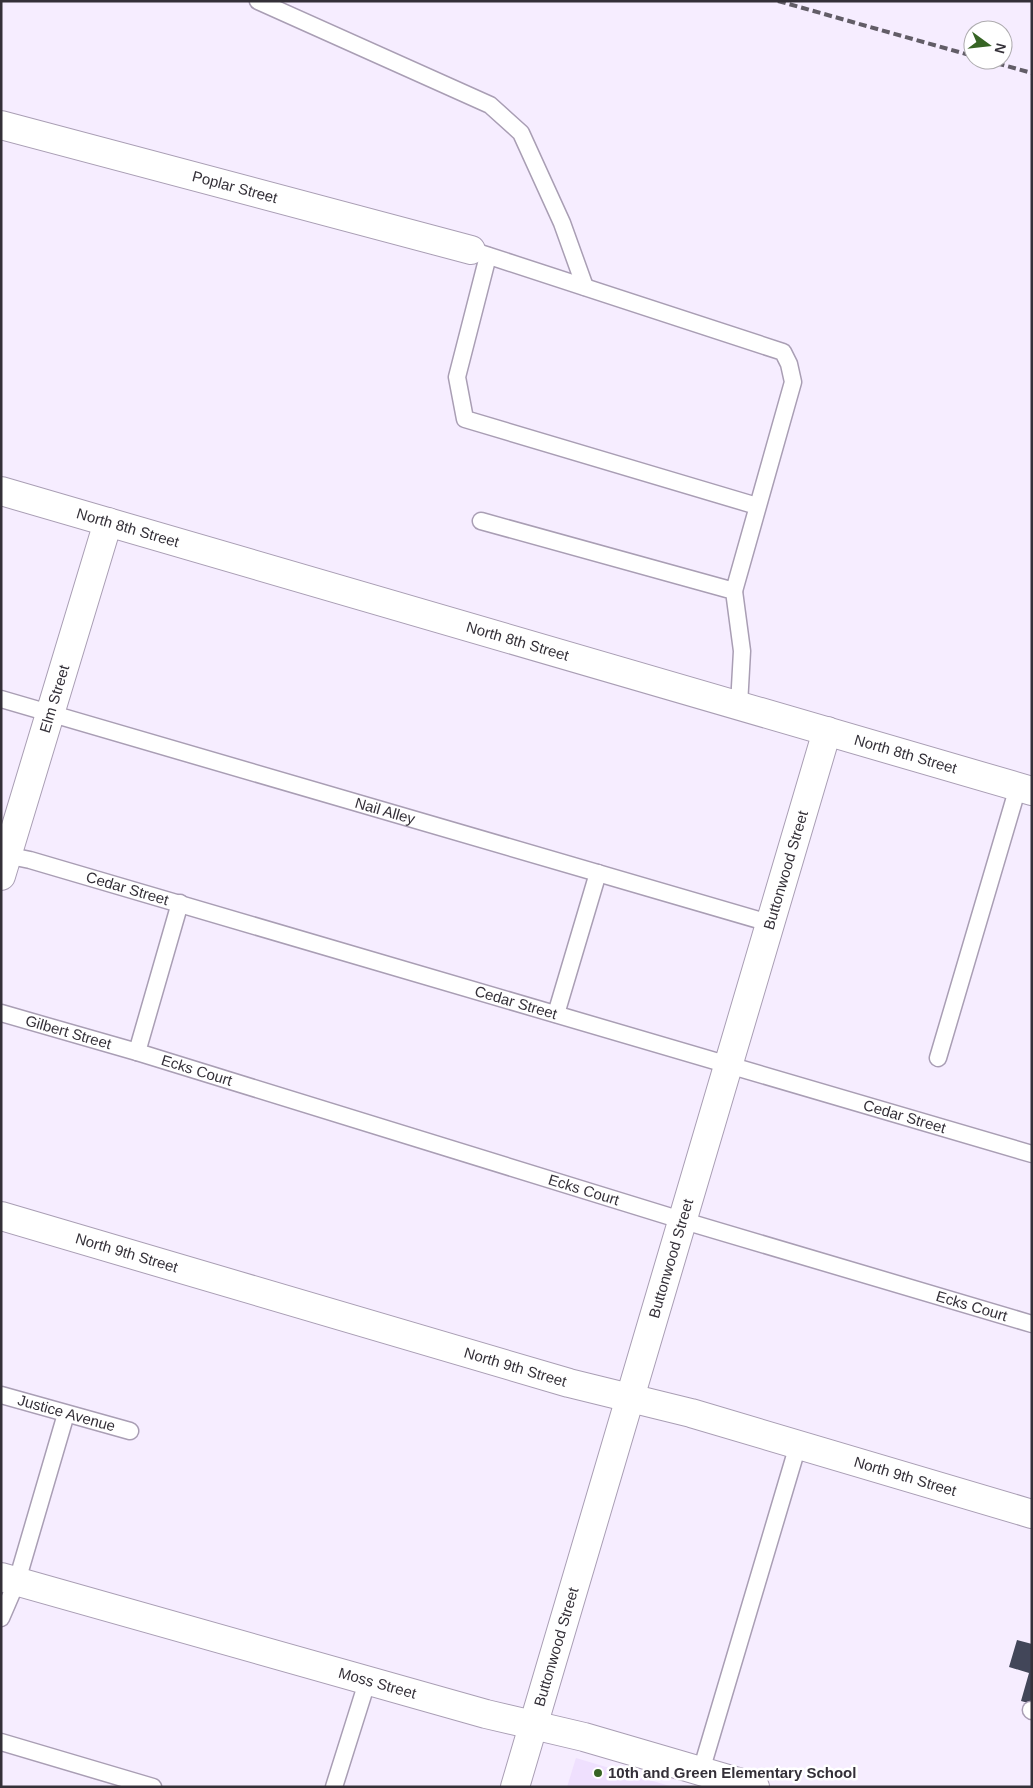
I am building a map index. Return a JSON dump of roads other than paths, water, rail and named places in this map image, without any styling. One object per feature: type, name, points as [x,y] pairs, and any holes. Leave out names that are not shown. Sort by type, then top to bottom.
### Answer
[{"type":"street","name":"Poplar Street","points":[[1,125],[479,253]]},
{"type":"street","name":"North 8th Street","points":[[1,491],[1025,789]]},
{"type":"street","name":"Elm Street","points":[[3,862],[108,522]]},
{"type":"street","name":"Buttonwood Street","points":[[515,1787],[628,1398],[827,731]]},
{"type":"street","name":"North 9th Street","points":[[1,1216],[559,1380],[798,1445],[1032,1514]]},
{"type":"street","name":"Moss Street","points":[[9,1579],[755,1787]]},
{"type":"lane","points":[[258,1],[490,105],[521,133],[562,223],[586,288]]},
{"type":"lane","points":[[740,705],[742,651],[734,591],[756,506],[793,382],[789,364],[783,352],[479,253],[457,378],[465,419],[756,506]]},
{"type":"lane","points":[[481,521],[734,591]]},
{"type":"lane","name":"Nail Alley","points":[[1,699],[769,923]]},
{"type":"lane","points":[[938,1058],[1025,789]]},
{"type":"lane","name":"Cedar Street","points":[[3,862],[30,860],[1032,1154]]},
{"type":"lane","points":[[556,1014],[598,873]]},
{"type":"lane","points":[[136,1052],[180,903]]},
{"type":"lane","name":"Gilbert Street","points":[[1,1013],[136,1052]]},
{"type":"lane","name":"Ecks Court","points":[[136,1052],[681,1220],[1032,1324]]},
{"type":"lane","name":"Justice Avenue","points":[[1,1395],[130,1431]]},
{"type":"lane","points":[[1,1618],[9,1579],[66,1414]]},
{"type":"lane","points":[[701,1771],[798,1445]]},
{"type":"lane","points":[[334,1787],[368,1679]]},
{"type":"lane","points":[[1,1742],[153,1787]]},
{"type":"railway","points":[[778,1],[963,53]]},
{"type":"railway","points":[[1013,68],[1032,73]]},
{"type":"place","name":"10th and Green Elementary School","points":[[598,1773]]}]
